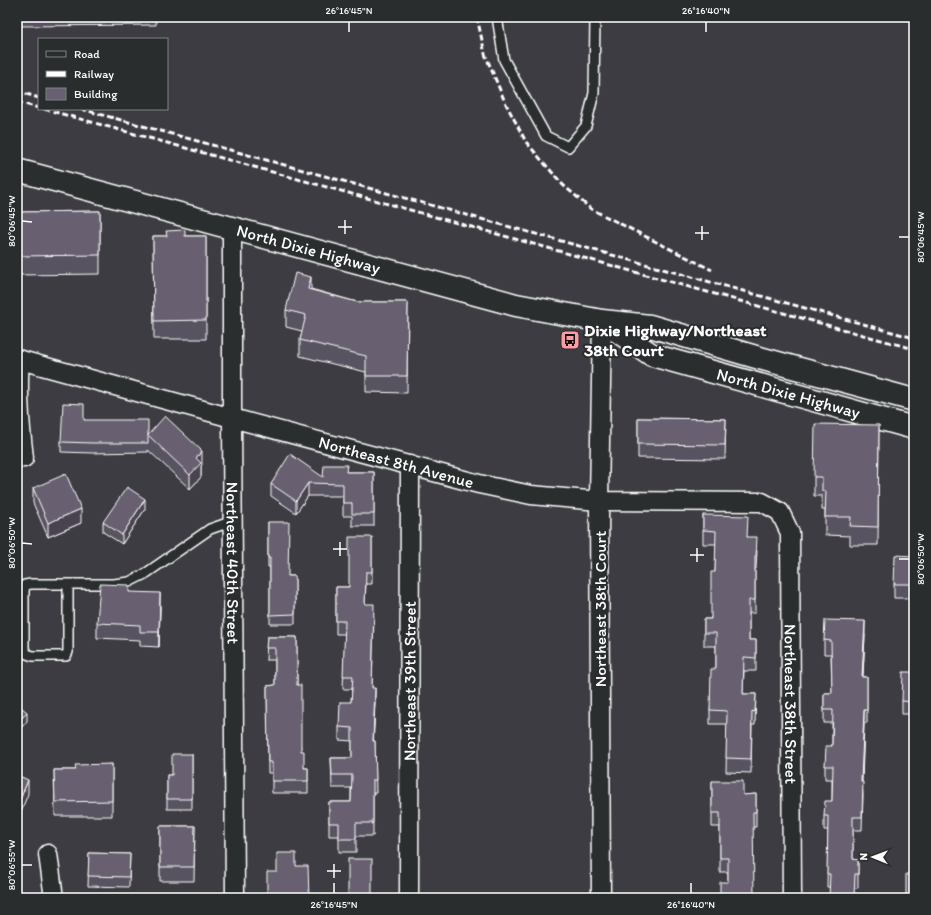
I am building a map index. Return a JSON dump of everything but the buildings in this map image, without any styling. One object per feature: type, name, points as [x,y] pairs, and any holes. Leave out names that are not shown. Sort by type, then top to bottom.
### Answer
[{"type":"main road","name":"North Dixie Highway","points":[[17,170],[516,305],[602,320],[650,326],[749,355],[914,400]]},
{"type":"main road","name":"North Dixie Highway","points":[[602,320],[652,355],[914,428]]},
{"type":"street","name":"Northeast 40th Street","points":[[232,228],[235,898]]},
{"type":"street","name":"Northeast 38th Court","points":[[601,898],[599,501],[602,320]]},
{"type":"street","name":"Northeast 8th Avenue","points":[[19,359],[232,418],[479,484],[531,496],[599,501],[762,502],[780,512]]},
{"type":"street","points":[[19,359],[18,376],[20,423],[24,458]]},
{"type":"street","name":"Northeast 39th Street","points":[[409,898],[410,465]]},
{"type":"street","name":"Northeast 38th Street","points":[[780,512],[790,533],[792,898]]},
{"type":"street","points":[[48,854],[54,898]]},
{"type":"lane","points":[[497,17],[504,60],[546,136],[568,147],[586,126],[594,93],[595,17]]},
{"type":"lane","points":[[68,584],[68,652],[66,656],[33,656],[27,654],[24,649],[25,585],[68,584],[114,584],[129,582],[145,574],[210,529],[233,521]]},
{"type":"railway","points":[[477,17],[485,54],[505,102],[526,142],[563,185],[591,209],[712,270]]},
{"type":"railway","points":[[17,91],[38,98]]},
{"type":"railway","points":[[17,102],[38,108]]},
{"type":"railway","points":[[48,110],[914,349]]},
{"type":"railway","points":[[85,110],[914,338]]},
{"type":"place","name":"Dixie Highway/Northeast 38th Court","points":[[570,340]]}]
